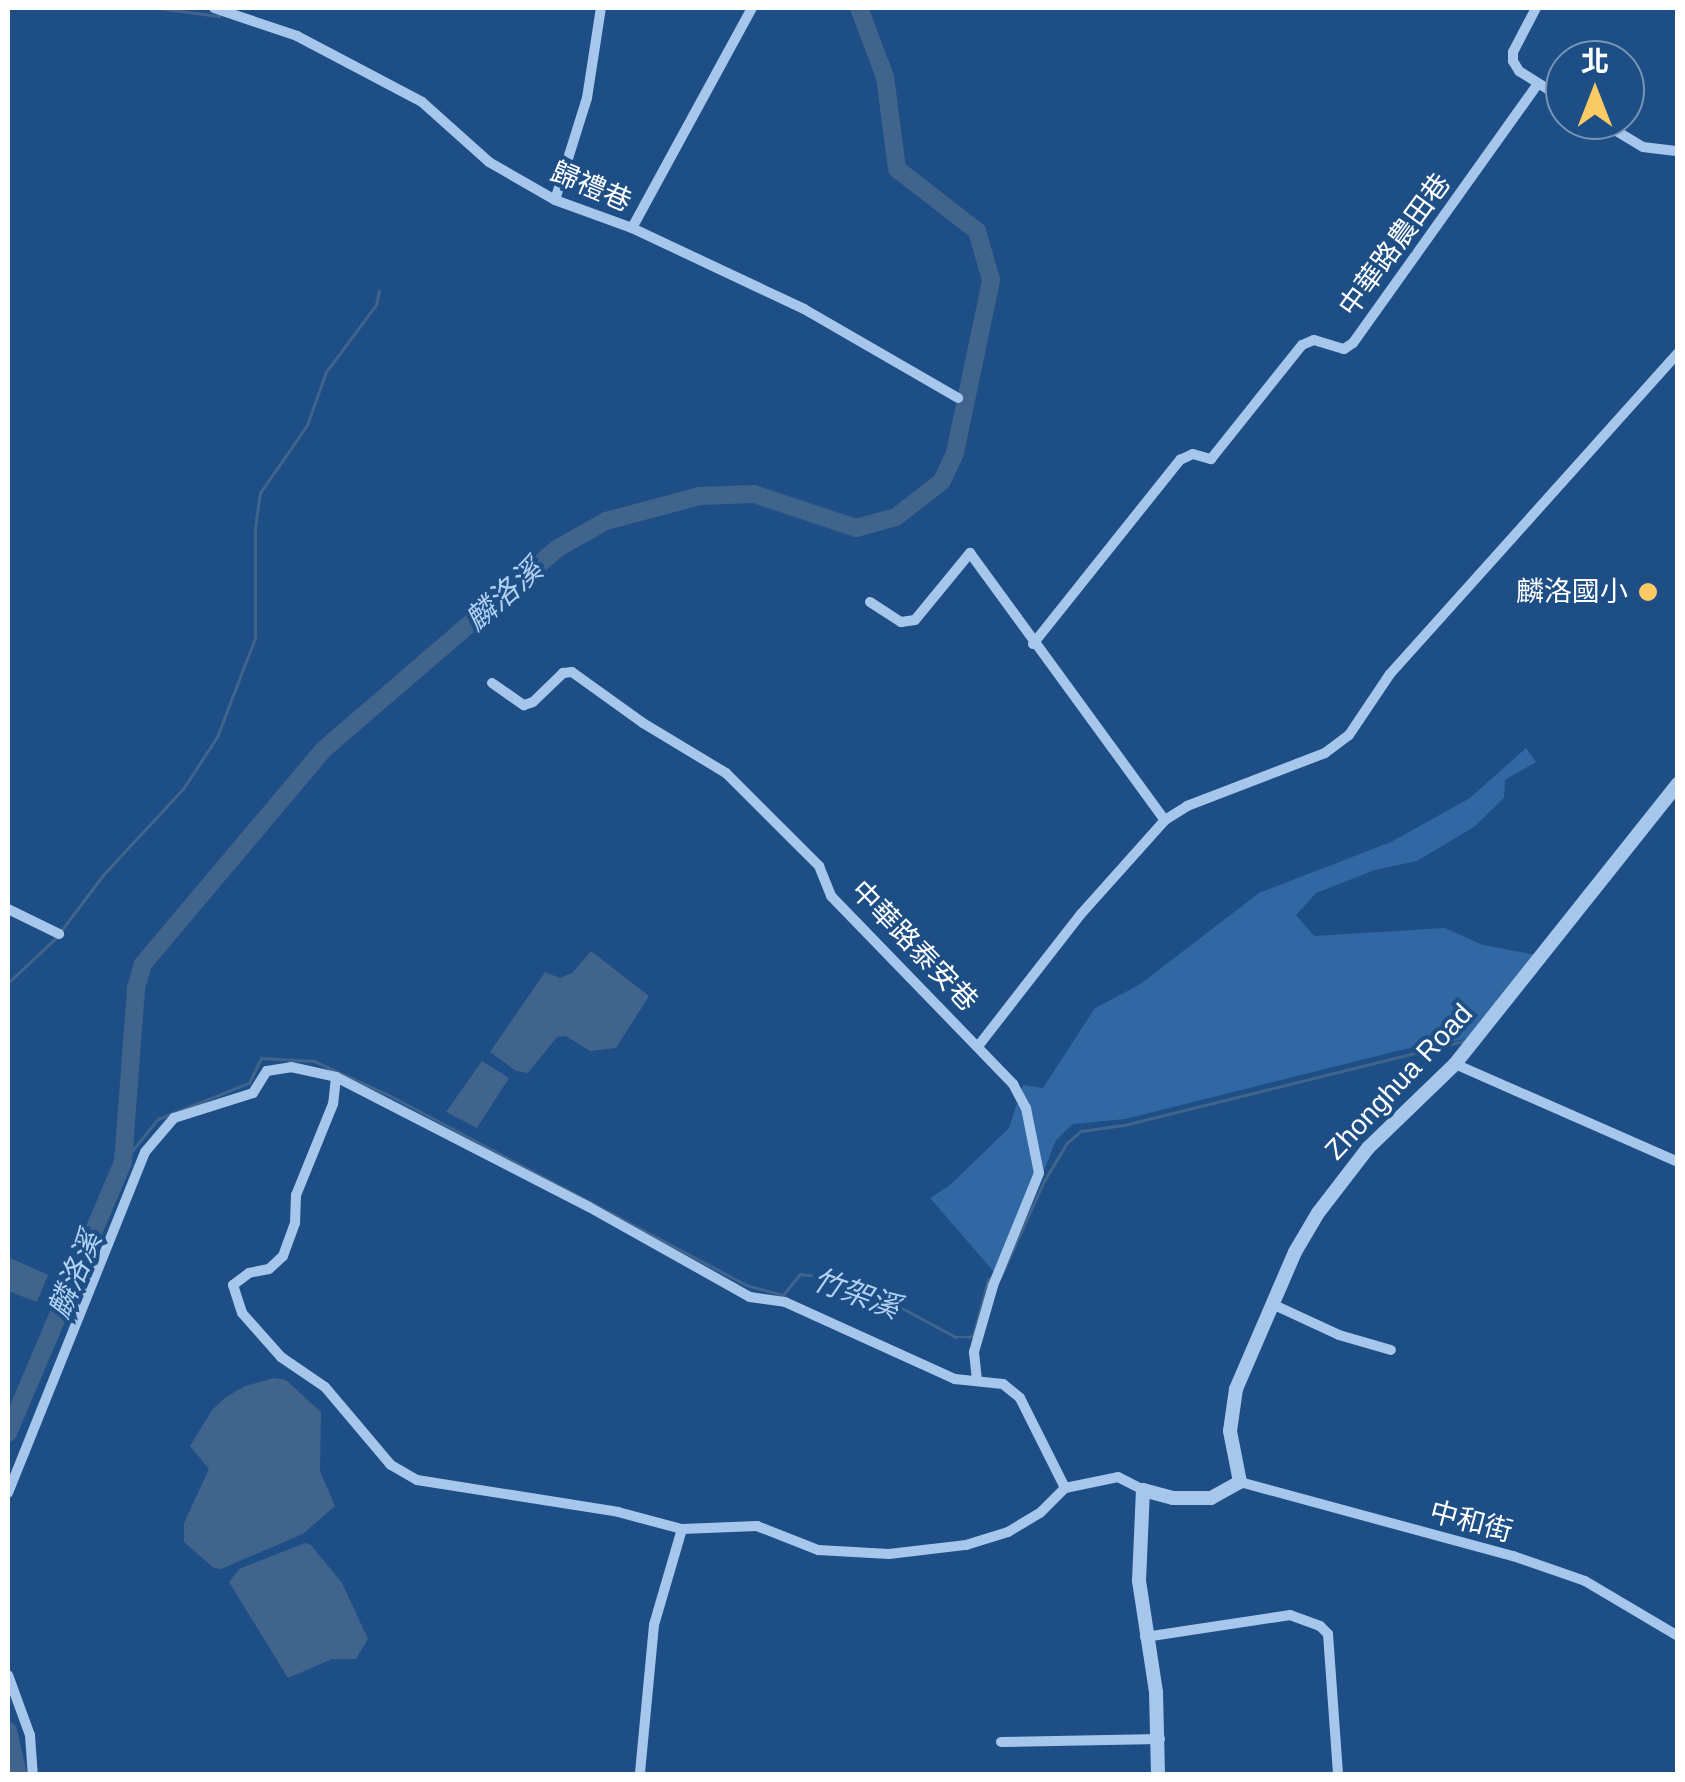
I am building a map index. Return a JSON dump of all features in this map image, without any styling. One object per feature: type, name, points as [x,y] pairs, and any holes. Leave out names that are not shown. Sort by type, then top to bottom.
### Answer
[{"type":"street","name":"歸禮巷","points":[[214,8],[298,36],[422,102],[489,162],[555,200],[632,228],[804,309],[958,398]]},
{"type":"street","points":[[555,200],[586,98],[601,8]]},
{"type":"street","points":[[632,228],[752,8]]},
{"type":"street","points":[[1536,8],[1513,52],[1513,62],[1545,88]]},
{"type":"street","name":"中華路農田巷","points":[[1034,644],[1180,460],[1193,454],[1211,458],[1302,345],[1314,340],[1344,348],[1353,343],[1538,84]]},
{"type":"street","points":[[1631,140],[1643,147],[1678,151]]},
{"type":"street","points":[[980,1045],[1081,914],[1165,820],[1187,806],[1325,753],[1349,735],[1390,674],[1678,353]]},
{"type":"street","points":[[870,602],[900,622],[914,620],[970,553],[1165,820]]},
{"type":"street","name":"中華路泰安巷","points":[[492,683],[524,705],[533,702],[563,672],[572,672],[644,724],[726,773],[818,866],[832,896],[980,1045],[1013,1084],[1026,1108],[1040,1166],[1037,1186],[997,1276],[974,1352],[977,1380]]},
{"type":"street","name":"Zhonghua Road","points":[[1240,1482],[1234,1464],[1232,1406],[1295,1252],[1343,1177],[1404,1111],[1455,1064],[1678,784]]},
{"type":"street","points":[[8,909],[59,934]]},
{"type":"street","points":[[1455,1064],[1678,1162]]},
{"type":"street","points":[[8,1493],[146,1152],[174,1118],[253,1093],[266,1071],[291,1067],[336,1077],[589,1207],[750,1298],[785,1302],[956,1379],[1002,1384],[1020,1398],[1065,1488]]},
{"type":"street","points":[[336,1077],[333,1104],[296,1195],[295,1222],[283,1256],[269,1269],[249,1274],[233,1284],[242,1313],[281,1357],[325,1387],[391,1466],[417,1480],[618,1512],[682,1529],[757,1526],[818,1550],[889,1554],[966,1545],[1008,1532],[1040,1513],[1065,1488],[1118,1477],[1143,1490],[1173,1498],[1211,1498],[1240,1482]]},
{"type":"street","points":[[1272,1304],[1339,1335],[1391,1350]]},
{"type":"street","name":"中和街","points":[[1240,1482],[1513,1556],[1586,1581],[1678,1636]]},
{"type":"street","points":[[1143,1490],[1138,1581],[1144,1637],[1156,1692],[1158,1774]]},
{"type":"street","points":[[640,1774],[654,1625],[682,1529]]},
{"type":"street","points":[[1144,1637],[1290,1615],[1320,1626],[1328,1634],[1338,1774]]},
{"type":"street","points":[[8,1676],[30,1735],[33,1774]]},
{"type":"street","points":[[1001,1742],[1160,1739]]},
{"type":"shaded area","points":[[1526,748],[1536,762],[1505,780],[1504,798],[1474,827],[1417,861],[1375,870],[1316,893],[1296,915],[1314,936],[1445,928],[1483,945],[1536,955],[1472,1038],[1401,1050],[1125,1119],[1073,1124],[1056,1140],[1001,1280],[930,1198],[950,1185],[1009,1128],[1023,1085],[1043,1088],[1095,1008],[1139,985],[1259,893],[1391,842],[1470,798]]},
{"type":"shaded area","points":[[591,951],[649,996],[616,1048],[590,1051],[566,1036],[557,1037],[528,1073],[516,1071],[490,1052],[545,972],[560,978],[572,973]]},
{"type":"shaded area","points":[[482,1061],[509,1078],[477,1128],[446,1112]]},
{"type":"shaded area","points":[[8,1257],[48,1275],[37,1302],[8,1291]]},
{"type":"shaded area","points":[[274,1378],[286,1380],[321,1412],[320,1471],[335,1506],[303,1534],[221,1569],[214,1568],[184,1542],[184,1523],[209,1469],[190,1446],[212,1410],[226,1397],[245,1386]]},
{"type":"shaded area","points":[[305,1543],[311,1545],[342,1583],[368,1639],[356,1659],[332,1659],[288,1678],[229,1582],[239,1569]]},
{"type":"waterway","points":[[158,8],[219,16]]},
{"type":"waterway","name":"麟洛溪","points":[[8,1433],[123,1162],[136,988],[143,964],[323,750],[558,548],[606,521],[700,496],[754,494],[856,528],[896,517],[942,481],[955,453],[991,280],[977,231],[897,169],[885,77],[859,8]]},
{"type":"waterway","points":[[61,931],[103,875],[183,789],[217,737],[255,638],[255,528],[260,493],[307,425],[326,372],[376,305],[379,291]]},
{"type":"waterway","points":[[8,983],[56,938]]},
{"type":"waterway","name":"竹架溪","points":[[1001,1276],[1044,1181],[1067,1143],[1081,1131],[1124,1125],[1467,1040]]},
{"type":"waterway","name":"竹架溪","points":[[123,1162],[158,1119],[249,1083],[261,1058],[314,1061],[391,1096],[746,1285],[783,1295],[800,1274],[817,1276],[906,1310],[956,1337],[968,1337],[973,1336],[988,1280],[993,1276]]},
{"type":"waterway","name":"麟洛溪","points":[[8,1731],[18,1774]]},
{"type":"place","name":"麟洛國小","points":[[1648,592]]}]
